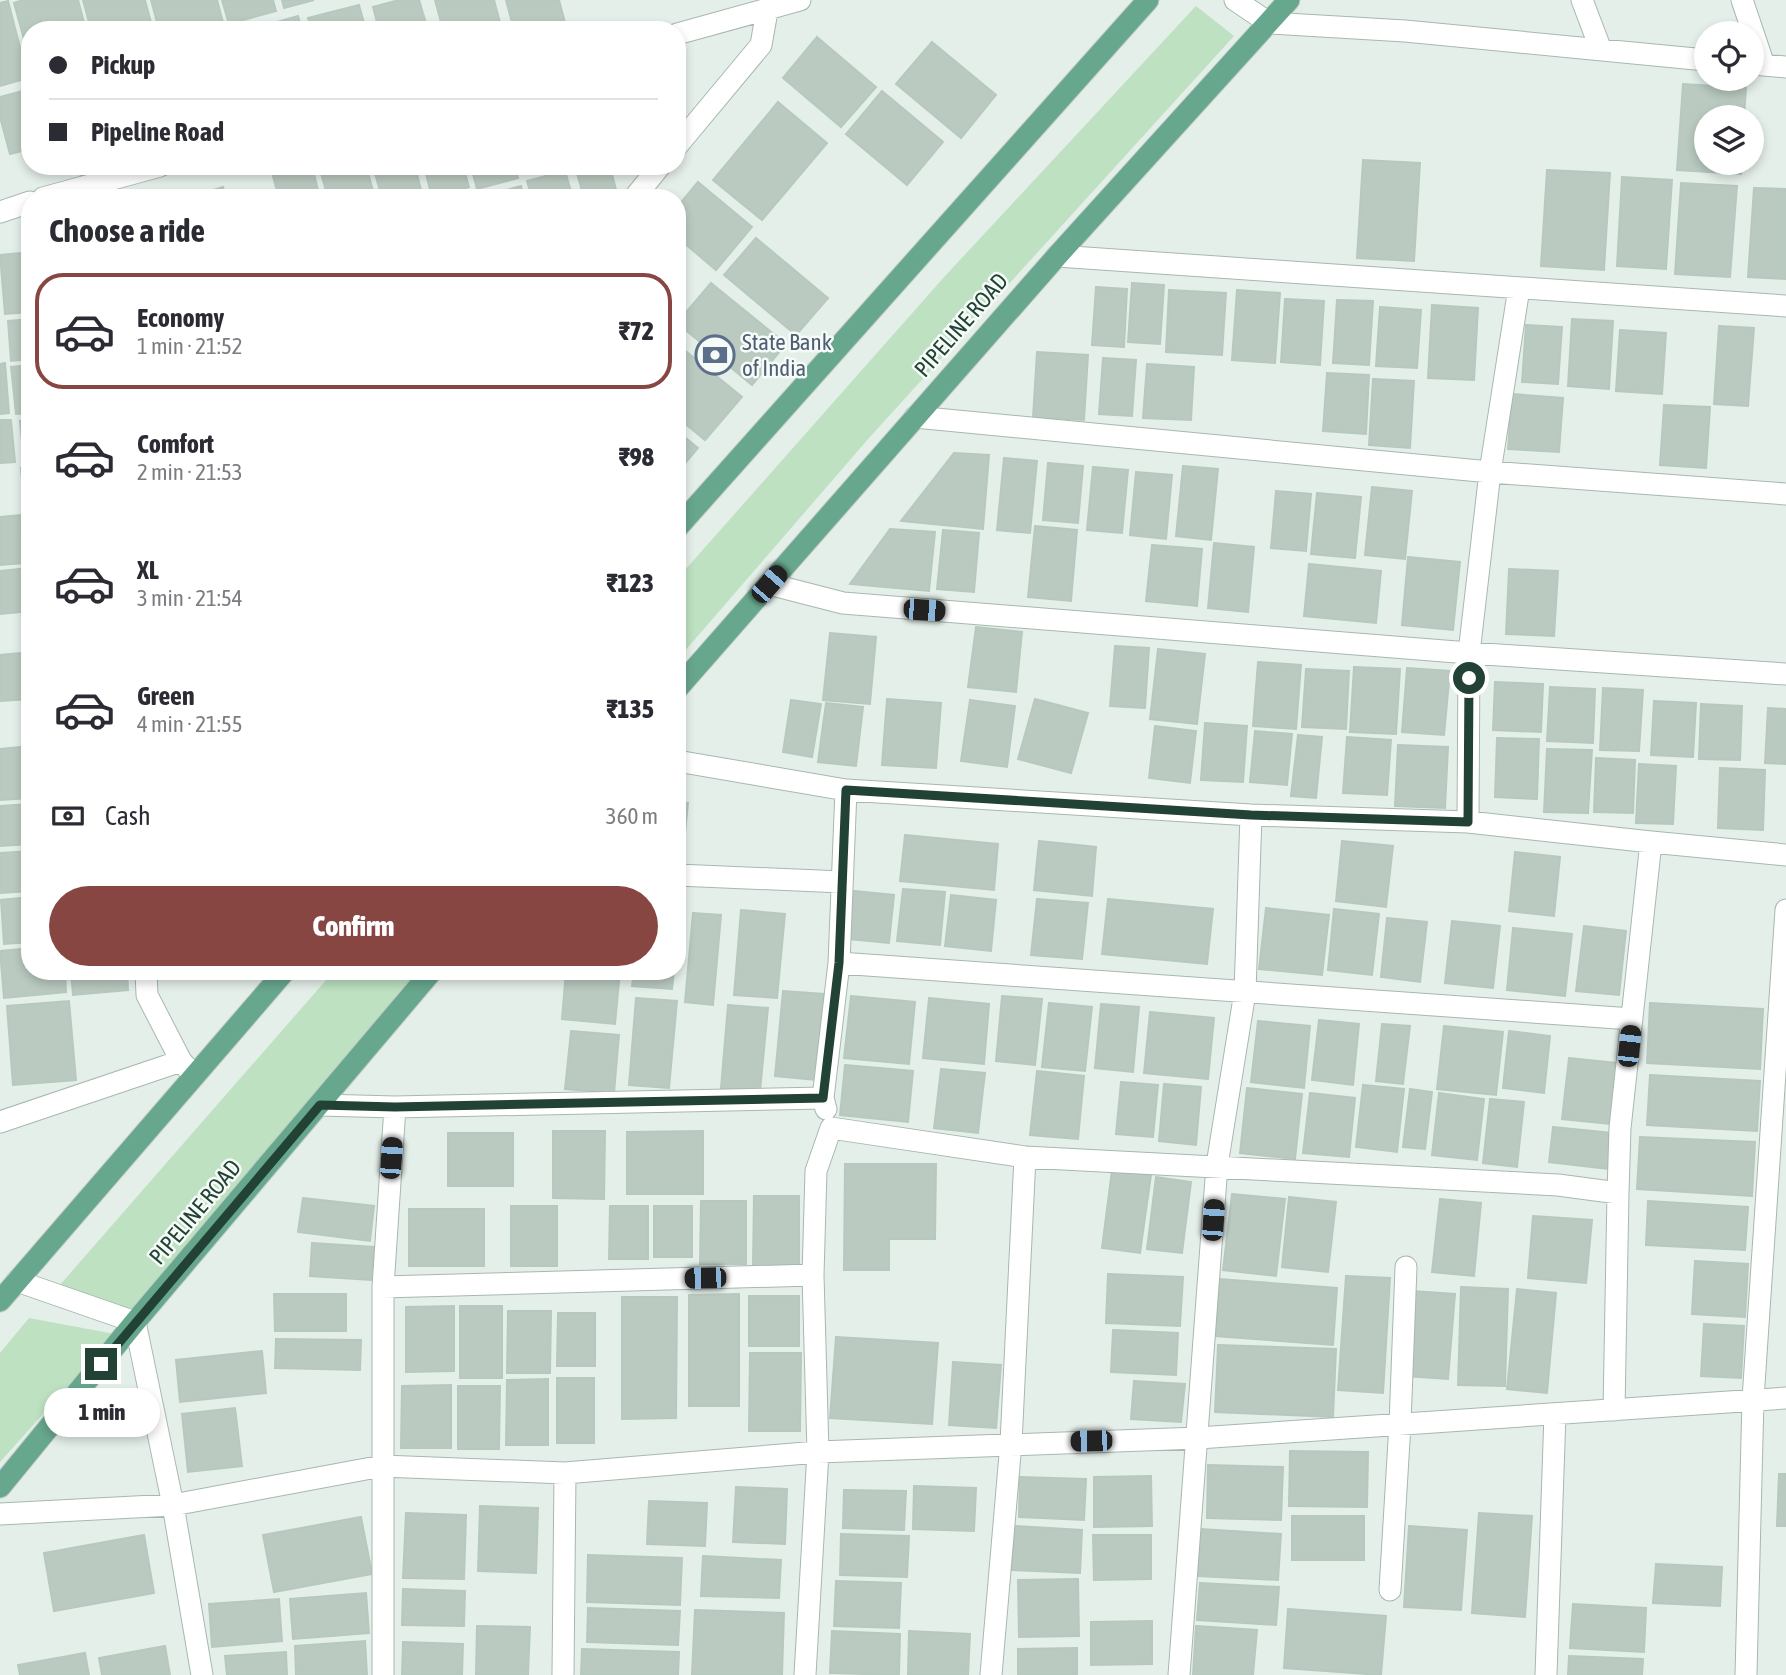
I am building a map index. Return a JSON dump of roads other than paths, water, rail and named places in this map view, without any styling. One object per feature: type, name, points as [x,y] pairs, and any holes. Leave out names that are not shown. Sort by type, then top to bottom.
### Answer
[{"type":"main road","points":[[686,518],[1148,0]]},
{"type":"main road","name":"PIPELINE ROAD","points":[[686,679],[1057,256],[1289,0]]},
{"type":"main road","points":[[0,1301],[187,1068],[276,980]]},
{"type":"main road","name":"PIPELINE ROAD","points":[[0,1487],[135,1322],[424,980]]},
{"type":"street","points":[[686,32],[800,0]]},
{"type":"street","points":[[1235,0],[1269,23],[1405,31],[1694,59]]},
{"type":"street","points":[[1582,0],[1601,50]]},
{"type":"street","points":[[1742,0],[1747,21]]},
{"type":"street","points":[[686,135],[761,45],[766,11]]},
{"type":"street","points":[[1764,65],[1786,67]]},
{"type":"street","points":[[81,189],[129,175]]},
{"type":"street","points":[[641,189],[653,175]]},
{"type":"street","points":[[0,212],[21,205]]},
{"type":"street","points":[[1057,256],[1786,306]]},
{"type":"street","points":[[1468,822],[1469,653],[1490,472],[1520,288]]},
{"type":"street","points":[[915,417],[1490,472],[1786,494]]},
{"type":"street","points":[[769,584],[843,603],[1469,653],[1786,674]]},
{"type":"street","points":[[686,763],[846,790],[1251,815],[1468,822],[1786,855]]},
{"type":"street","points":[[805,1675],[818,1452],[813,1275],[816,1171],[831,1128],[823,1098],[839,963],[846,790]]},
{"type":"street","points":[[1179,1675],[1217,1166],[1245,992],[1251,815]]},
{"type":"street","points":[[1614,1410],[1620,1128],[1651,842]]},
{"type":"street","points":[[686,875],[842,882]]},
{"type":"street","points":[[1746,1675],[1753,1399],[1786,910]]},
{"type":"street","points":[[839,963],[1632,1019]]},
{"type":"street","points":[[0,1122],[187,1068],[147,995],[146,980]]},
{"type":"street","points":[[320,1105],[395,1107],[823,1098]]},
{"type":"street","points":[[383,1675],[383,1287],[395,1107]]},
{"type":"street","points":[[831,1128],[1025,1157],[1558,1185],[1618,1193]]},
{"type":"street","points":[[991,1675],[1011,1443],[1025,1157]]},
{"type":"street","points":[[1390,1590],[1406,1267]]},
{"type":"street","points":[[383,1287],[813,1275]]},
{"type":"street","points":[[17,1281],[135,1322],[173,1505],[202,1675]]},
{"type":"street","points":[[0,1514],[173,1505],[382,1466],[565,1473],[818,1452],[1198,1437],[1786,1398]]},
{"type":"street","points":[[1546,1675],[1555,1414]]},
{"type":"street","points":[[563,1675],[565,1473]]},
{"type":"place","name":"State Bank of India","points":[[715,355]]}]
